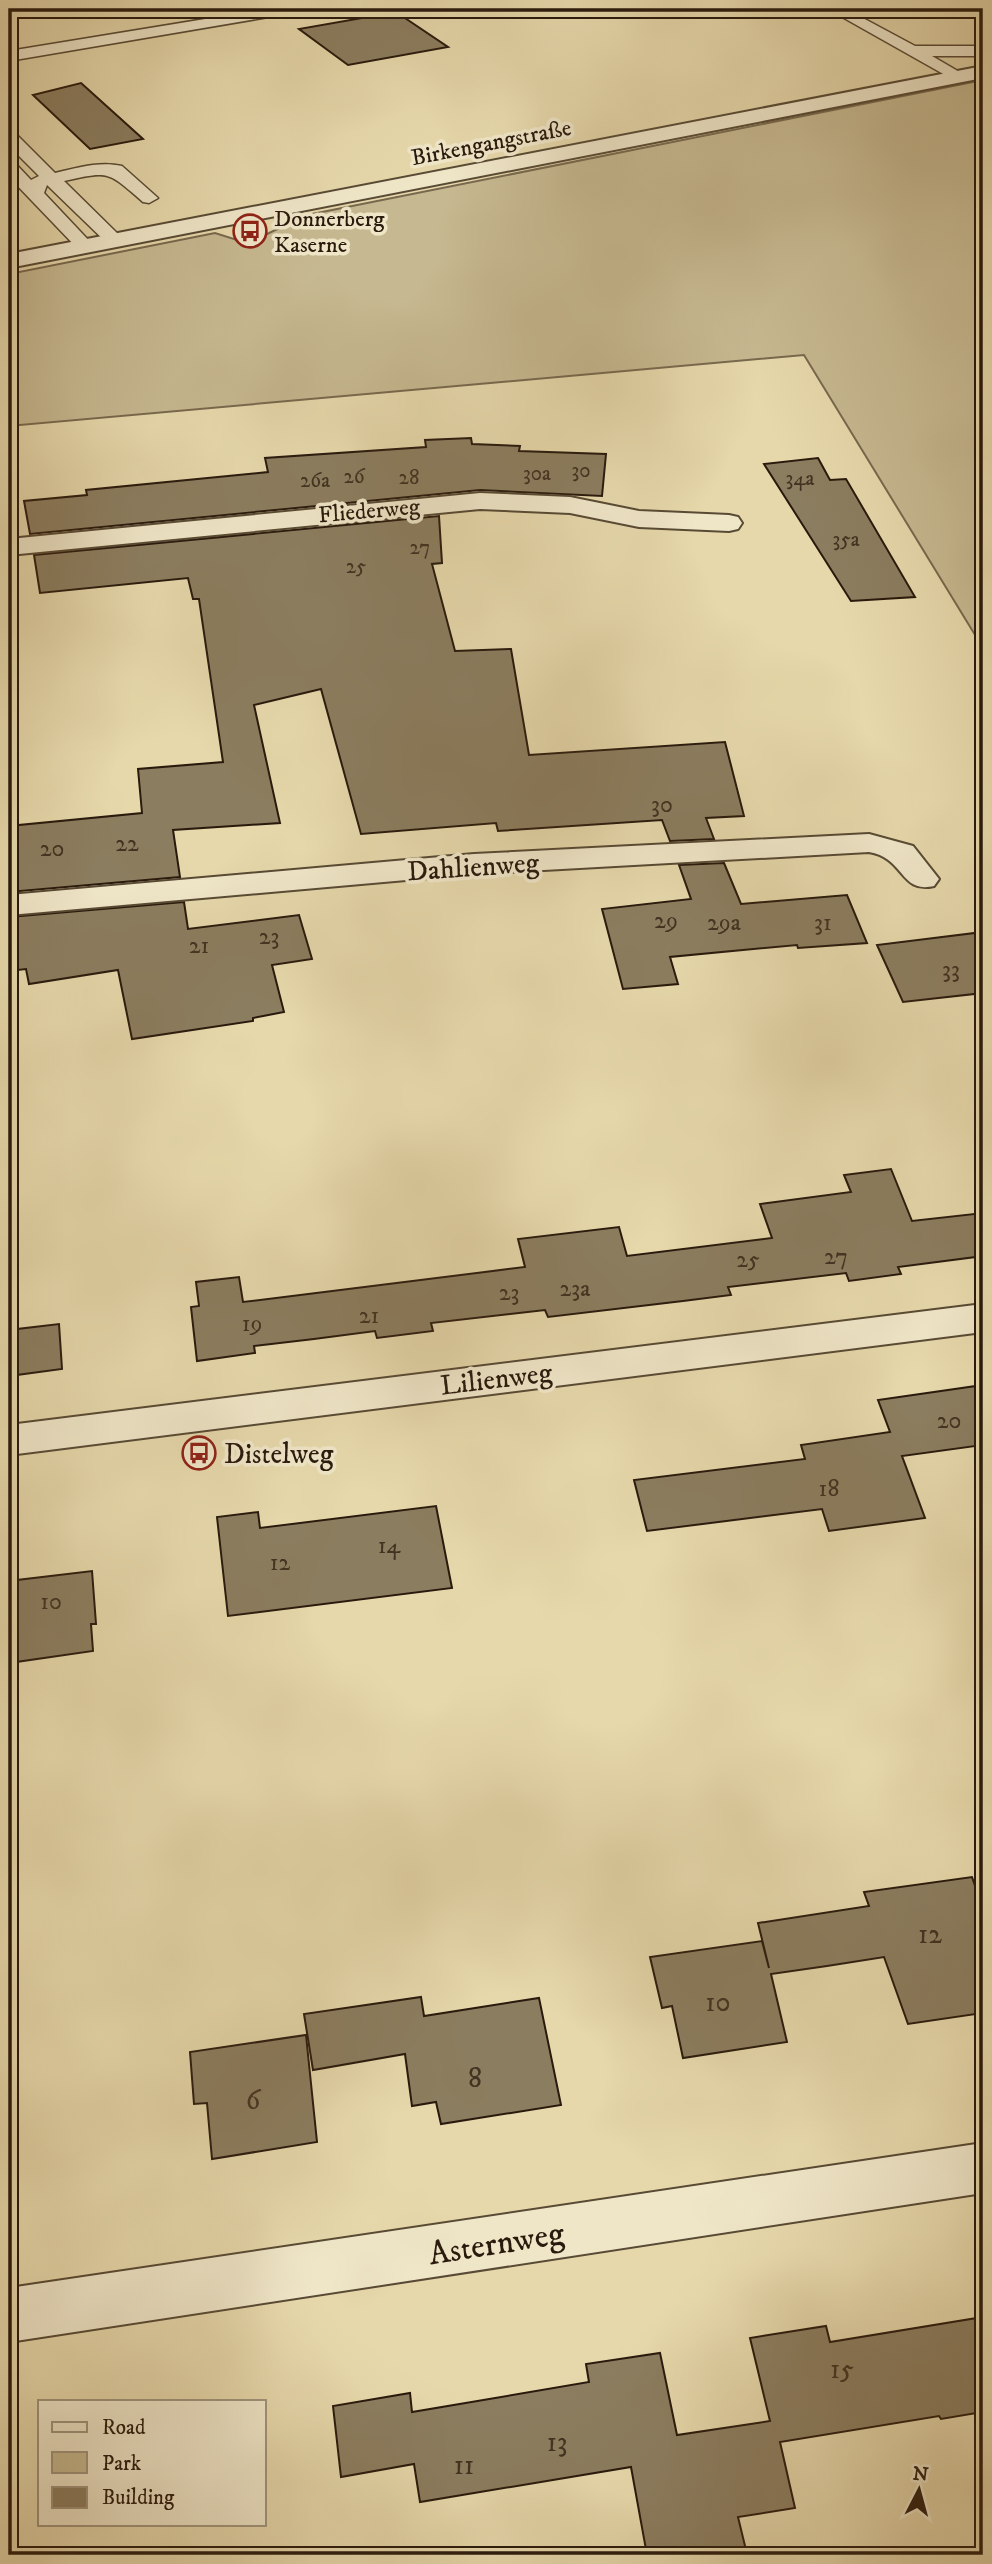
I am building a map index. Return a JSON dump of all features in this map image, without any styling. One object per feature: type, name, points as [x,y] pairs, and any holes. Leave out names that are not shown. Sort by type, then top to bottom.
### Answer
[{"type":"street","name":"Birkengangstraße","points":[[9,261],[983,72]]},
{"type":"street","name":"Fliederweg","points":[[9,547],[480,501],[569,505],[639,519],[729,523]]},
{"type":"street","name":"Dahlienweg","points":[[9,905],[474,864],[869,843],[898,849],[910,857],[923,879]]},
{"type":"street","name":"Lilienweg","points":[[9,1440],[983,1318]]},
{"type":"street","name":"Asternweg","points":[[9,2315],[983,2168]]},
{"type":"lane","points":[[9,56],[258,11],[292,9]]},
{"type":"lane","points":[[835,9],[960,77]]},
{"type":"lane","points":[[911,51],[983,51]]},
{"type":"lane","points":[[9,137],[114,240]]},
{"type":"lane","points":[[9,167],[85,246]]},
{"type":"lane","points":[[35,193],[36,185],[52,178],[97,170],[116,170],[149,198]]},
{"type":"green space","points":[[983,80],[983,648],[804,355],[9,426],[9,274],[215,233],[237,240],[267,234],[307,215]]},
{"type":"building","points":[[396,12],[448,47],[348,65],[299,29]]},
{"type":"building","points":[[81,83],[143,139],[90,149],[33,95]]},
{"type":"building","points":[[471,438],[472,444],[520,446],[519,451],[606,454],[602,496],[480,490],[30,534],[24,501],[87,495],[86,490],[268,472],[265,458],[426,447],[425,440]]},
{"type":"building","points":[[818,458],[830,480],[846,479],[915,597],[851,601],[764,464]]},
{"type":"building","points":[[439,516],[442,563],[432,564],[455,651],[511,649],[529,755],[725,742],[744,816],[706,818],[714,839],[670,841],[662,820],[498,831],[496,823],[361,834],[321,689],[254,705],[280,823],[173,830],[180,877],[9,892],[9,826],[142,813],[138,769],[223,762],[199,599],[193,599],[188,578],[40,593],[34,555]]},
{"type":"building","points":[[724,863],[741,904],[847,895],[867,943],[798,948],[797,945],[670,957],[678,984],[623,989],[602,909],[691,899],[679,865]]},
{"type":"building","points":[[184,902],[188,929],[299,915],[312,959],[272,965],[284,1012],[253,1018],[253,1021],[132,1039],[118,970],[29,984],[26,969],[9,971],[9,917]]},
{"type":"building","points":[[983,932],[983,993],[903,1002],[877,945]]},
{"type":"building","points":[[891,1169],[912,1221],[983,1213],[983,1256],[898,1267],[901,1274],[849,1281],[846,1273],[728,1287],[731,1295],[683,1301],[548,1317],[545,1310],[431,1323],[433,1331],[377,1338],[375,1331],[254,1346],[255,1353],[197,1361],[191,1307],[199,1306],[196,1282],[239,1277],[243,1302],[525,1267],[518,1239],[619,1227],[627,1256],[772,1238],[760,1204],[851,1192],[844,1175]]},
{"type":"building","points":[[59,1324],[62,1369],[9,1376],[9,1330]]},
{"type":"building","points":[[983,1385],[983,1445],[902,1456],[925,1518],[829,1531],[822,1509],[647,1531],[634,1480],[805,1459],[801,1445],[890,1432],[878,1400]]},
{"type":"building","points":[[436,1506],[452,1588],[228,1616],[217,1517],[258,1512],[260,1528]]},
{"type":"building","points":[[92,1571],[96,1624],[91,1624],[93,1651],[9,1663],[9,1581]]},
{"type":"building","points":[[972,1877],[983,1909],[983,2013],[908,2024],[884,1957],[771,1974],[787,2042],[683,2058],[672,2006],[662,2008],[650,1957],[762,1941],[769,1968],[758,1923],[869,1906],[864,1892]]},
{"type":"building","points":[[421,1997],[424,2016],[539,1998],[561,2105],[441,2124],[436,2102],[412,2106],[405,2054],[313,2070],[304,2014]]},
{"type":"building","points":[[306,2035],[317,2142],[212,2159],[207,2103],[194,2104],[190,2052]]},
{"type":"building","points":[[983,2317],[983,2412],[941,2419],[939,2416],[780,2442],[795,2508],[738,2517],[746,2550],[715,2555],[647,2555],[631,2467],[420,2502],[414,2464],[341,2477],[333,2406],[410,2393],[412,2412],[589,2382],[586,2364],[660,2353],[677,2435],[770,2421],[750,2338],[826,2326],[830,2342]]},
{"type":"place","name":"Donnerberg Kaserne","points":[[250,231]]},
{"type":"place","name":"Distelweg","points":[[199,1453]]}]
